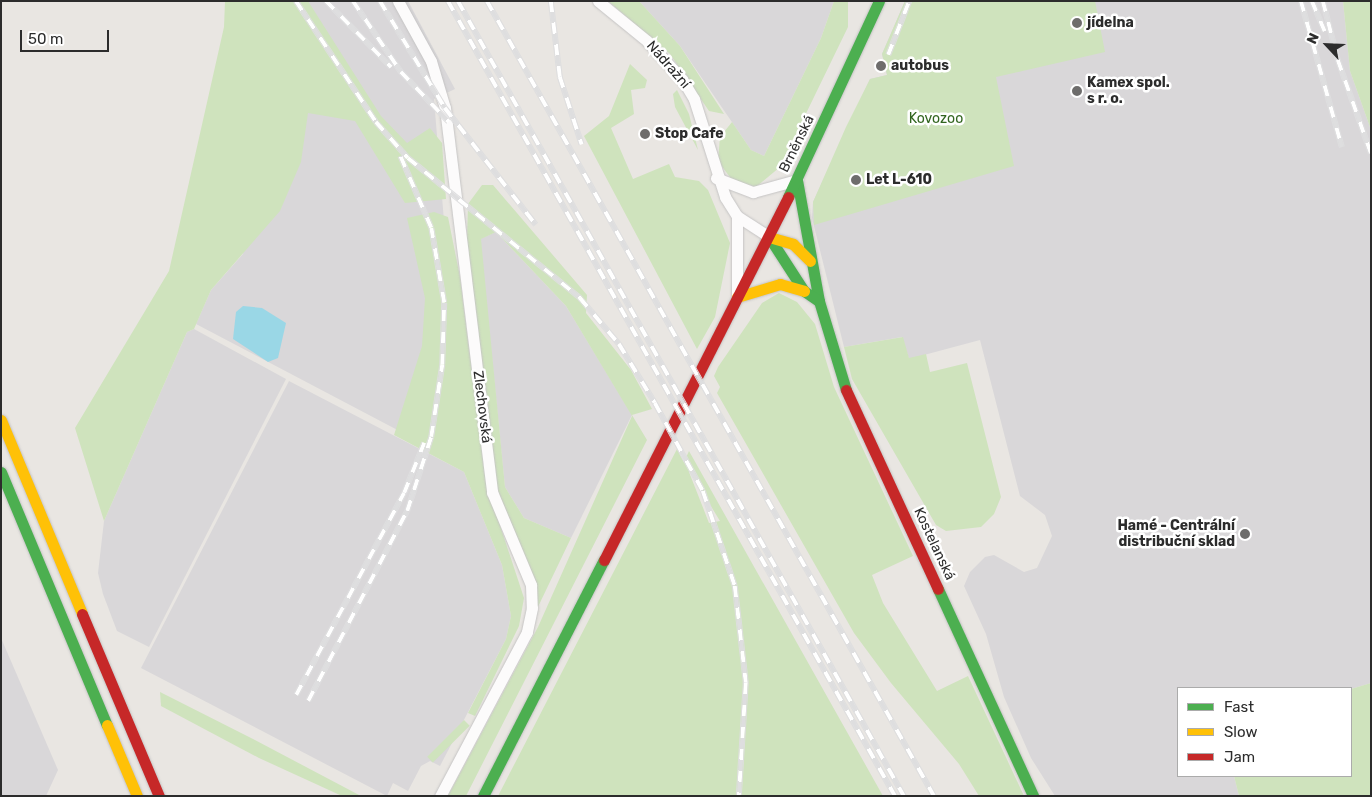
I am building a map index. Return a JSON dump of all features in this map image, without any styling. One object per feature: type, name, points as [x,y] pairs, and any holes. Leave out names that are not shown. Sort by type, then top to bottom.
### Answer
[{"type":"main road","name":"Brněnská","points":[[483,796],[769,237],[879,1]]},
{"type":"main road","name":"Kostelanská","points":[[797,180],[810,260],[819,301],[844,386],[1032,796]]},
{"type":"main road","points":[[769,237],[793,244],[810,260]]},
{"type":"main road","points":[[769,237],[804,291]]},
{"type":"main road","points":[[737,297],[780,284],[804,291],[819,301]]},
{"type":"main road","points":[[1,420],[160,796]]},
{"type":"main road","points":[[1,472],[138,796]]},
{"type":"street","name":"Zlechovská","points":[[398,1],[431,61],[445,108],[492,492],[531,585],[532,608],[527,632],[440,796]]},
{"type":"street","name":"Nádražní","points":[[598,1],[647,41],[689,88],[716,178],[737,216],[769,237]]},
{"type":"street","points":[[716,178],[753,192],[797,180]]},
{"type":"street","name":"Nádražní","points":[[737,216],[737,297]]},
{"type":"shaded area","points":[[277,1],[408,1],[455,89],[434,99],[464,465],[196,324],[211,290],[243,254]]},
{"type":"shaded area","points":[[639,1],[834,1],[821,38],[764,156],[751,150],[680,46]]},
{"type":"shaded area","points":[[905,1],[1343,1],[1350,71],[1371,130],[1371,683],[1352,689],[1352,687],[1177,687],[1177,777],[1234,777],[1239,796],[1055,796],[1031,758],[1004,697],[986,634],[964,586],[970,572],[985,557],[994,555],[1024,572],[1037,568],[1052,536],[1045,515],[1020,496],[980,340],[909,359],[902,337],[844,347],[812,218],[813,202],[870,79],[887,75],[882,54]]},
{"type":"shaded area","points":[[496,232],[566,306],[632,415],[571,538],[524,518],[505,487],[480,239]]},
{"type":"shaded area","points":[[194,329],[286,379],[149,647],[117,631],[103,594],[98,573],[104,521],[187,332]]},
{"type":"shaded area","points":[[289,381],[464,472],[502,565],[511,616],[506,639],[440,766],[430,761],[421,766],[408,791],[393,783],[387,796],[141,668]]},
{"type":"shaded area","points":[[1,638],[58,770],[46,796],[1,796]]},
{"type":"green space","points":[[225,1],[308,1],[381,116],[407,143],[430,128],[442,143],[446,199],[405,203],[355,121],[308,113],[301,162],[280,211],[211,290],[194,329],[187,332],[104,521],[75,428],[169,271],[224,27]]},
{"type":"green space","points":[[608,1],[639,1],[680,46],[724,114],[709,111],[670,54]]},
{"type":"green space","points":[[834,1],[848,1],[848,27],[780,167],[756,187],[732,180],[718,161],[720,137],[732,122],[751,150],[764,156],[821,38]]},
{"type":"green space","name":"Kovozoo","points":[[905,1],[1095,1],[1105,52],[996,77],[1014,166],[814,225],[813,202],[846,127],[870,79],[887,75],[882,54]]},
{"type":"green space","points":[[1343,1],[1371,1],[1371,130],[1350,71]]},
{"type":"green space","points":[[630,64],[647,80],[645,88],[631,90],[634,114],[611,128],[633,179],[669,164],[675,177],[699,181],[708,190],[730,243],[715,317],[697,349],[584,136],[609,116]]},
{"type":"green space","points":[[677,90],[689,114],[698,150],[675,107],[673,94]]},
{"type":"green space","points":[[482,185],[493,185],[587,295],[586,313],[631,370],[652,409],[632,415],[647,440],[466,796],[448,796],[538,627],[632,416],[566,306],[496,232],[481,239],[505,487],[524,518],[571,538],[536,611],[537,588],[496,486],[467,239],[468,204]]},
{"type":"green space","points":[[434,212],[448,217],[460,277],[486,483],[524,598],[519,626],[475,716],[468,713],[506,639],[511,616],[502,565],[464,472],[394,435],[422,346],[425,298],[407,218]]},
{"type":"green space","points":[[779,293],[797,302],[815,324],[834,387],[913,556],[872,575],[883,603],[937,691],[968,676],[1024,796],[979,796],[959,764],[891,683],[854,633],[717,393],[720,387],[714,376],[718,367],[762,303]]},
{"type":"green space","points":[[903,337],[909,358],[926,354],[930,372],[967,363],[1001,497],[994,514],[981,527],[946,531],[936,525],[852,379],[844,347]]},
{"type":"green space","points":[[677,449],[684,462],[689,451],[883,796],[498,796]],"holes":[[[690,472],[720,521],[709,523]]]},
{"type":"green space","points":[[1371,683],[1371,796],[1239,796],[1234,777],[1352,777],[1352,689]]},
{"type":"green space","points":[[160,692],[361,796],[342,796],[259,758],[161,706]]},
{"type":"green space","points":[[464,720],[470,726],[433,762],[427,757]]},
{"type":"water","points":[[243,306],[262,308],[286,323],[278,358],[268,362],[233,339],[236,312]]},
{"type":"railway","points":[[296,1],[376,122],[408,158],[580,298],[619,344],[655,403],[703,491],[735,586],[746,683],[739,796]]},
{"type":"railway","points":[[326,1],[391,67]]},
{"type":"railway","points":[[353,1],[401,72],[449,122]]},
{"type":"railway","points":[[380,1],[445,108],[536,225]]},
{"type":"railway","points":[[448,1],[895,796]]},
{"type":"railway","points":[[458,1],[904,796]]},
{"type":"railway","points":[[487,1],[934,796]]},
{"type":"railway","points":[[551,1],[560,77],[582,145]]},
{"type":"railway","points":[[888,55],[909,1]]},
{"type":"railway","points":[[1301,1],[1342,147]]},
{"type":"railway","points":[[1312,1],[1325,31]]},
{"type":"railway","points":[[1323,1],[1338,60],[1371,153]]},
{"type":"railway","points":[[308,701],[407,511],[431,437],[442,365],[444,303],[431,228],[400,156]]},
{"type":"railway","points":[[296,695],[404,493],[424,443]]},
{"type":"traffic: fast","points":[[788,197],[879,1]]},
{"type":"traffic: fast","points":[[797,180],[819,301],[846,390]]},
{"type":"traffic: fast","points":[[769,237],[804,291],[819,301]]},
{"type":"traffic: fast","points":[[1,472],[107,725]]},
{"type":"traffic: fast","points":[[483,796],[604,560]]},
{"type":"traffic: fast","points":[[938,589],[1033,796]]},
{"type":"traffic: slow","points":[[769,237],[793,244],[810,261]]},
{"type":"traffic: slow","points":[[737,297],[780,284],[804,291]]},
{"type":"traffic: slow","points":[[1,420],[82,614]]},
{"type":"traffic: slow","points":[[107,725],[137,796]]},
{"type":"traffic: jam","points":[[604,560],[788,197]]},
{"type":"traffic: jam","points":[[846,390],[938,589]]},
{"type":"traffic: jam","points":[[82,614],[159,796]]},
{"type":"place","name":"jídelna","points":[[1077,23]]},
{"type":"place","name":"autobus","points":[[881,66]]},
{"type":"place","name":"Kamex spol. s r. o.","points":[[1077,91]]},
{"type":"place","name":"Stop Cafe","points":[[645,134]]},
{"type":"place","name":"Let L-610","points":[[856,180]]},
{"type":"place","name":"Hamé - Centrální distribuční sklad","points":[[1245,534]]}]
